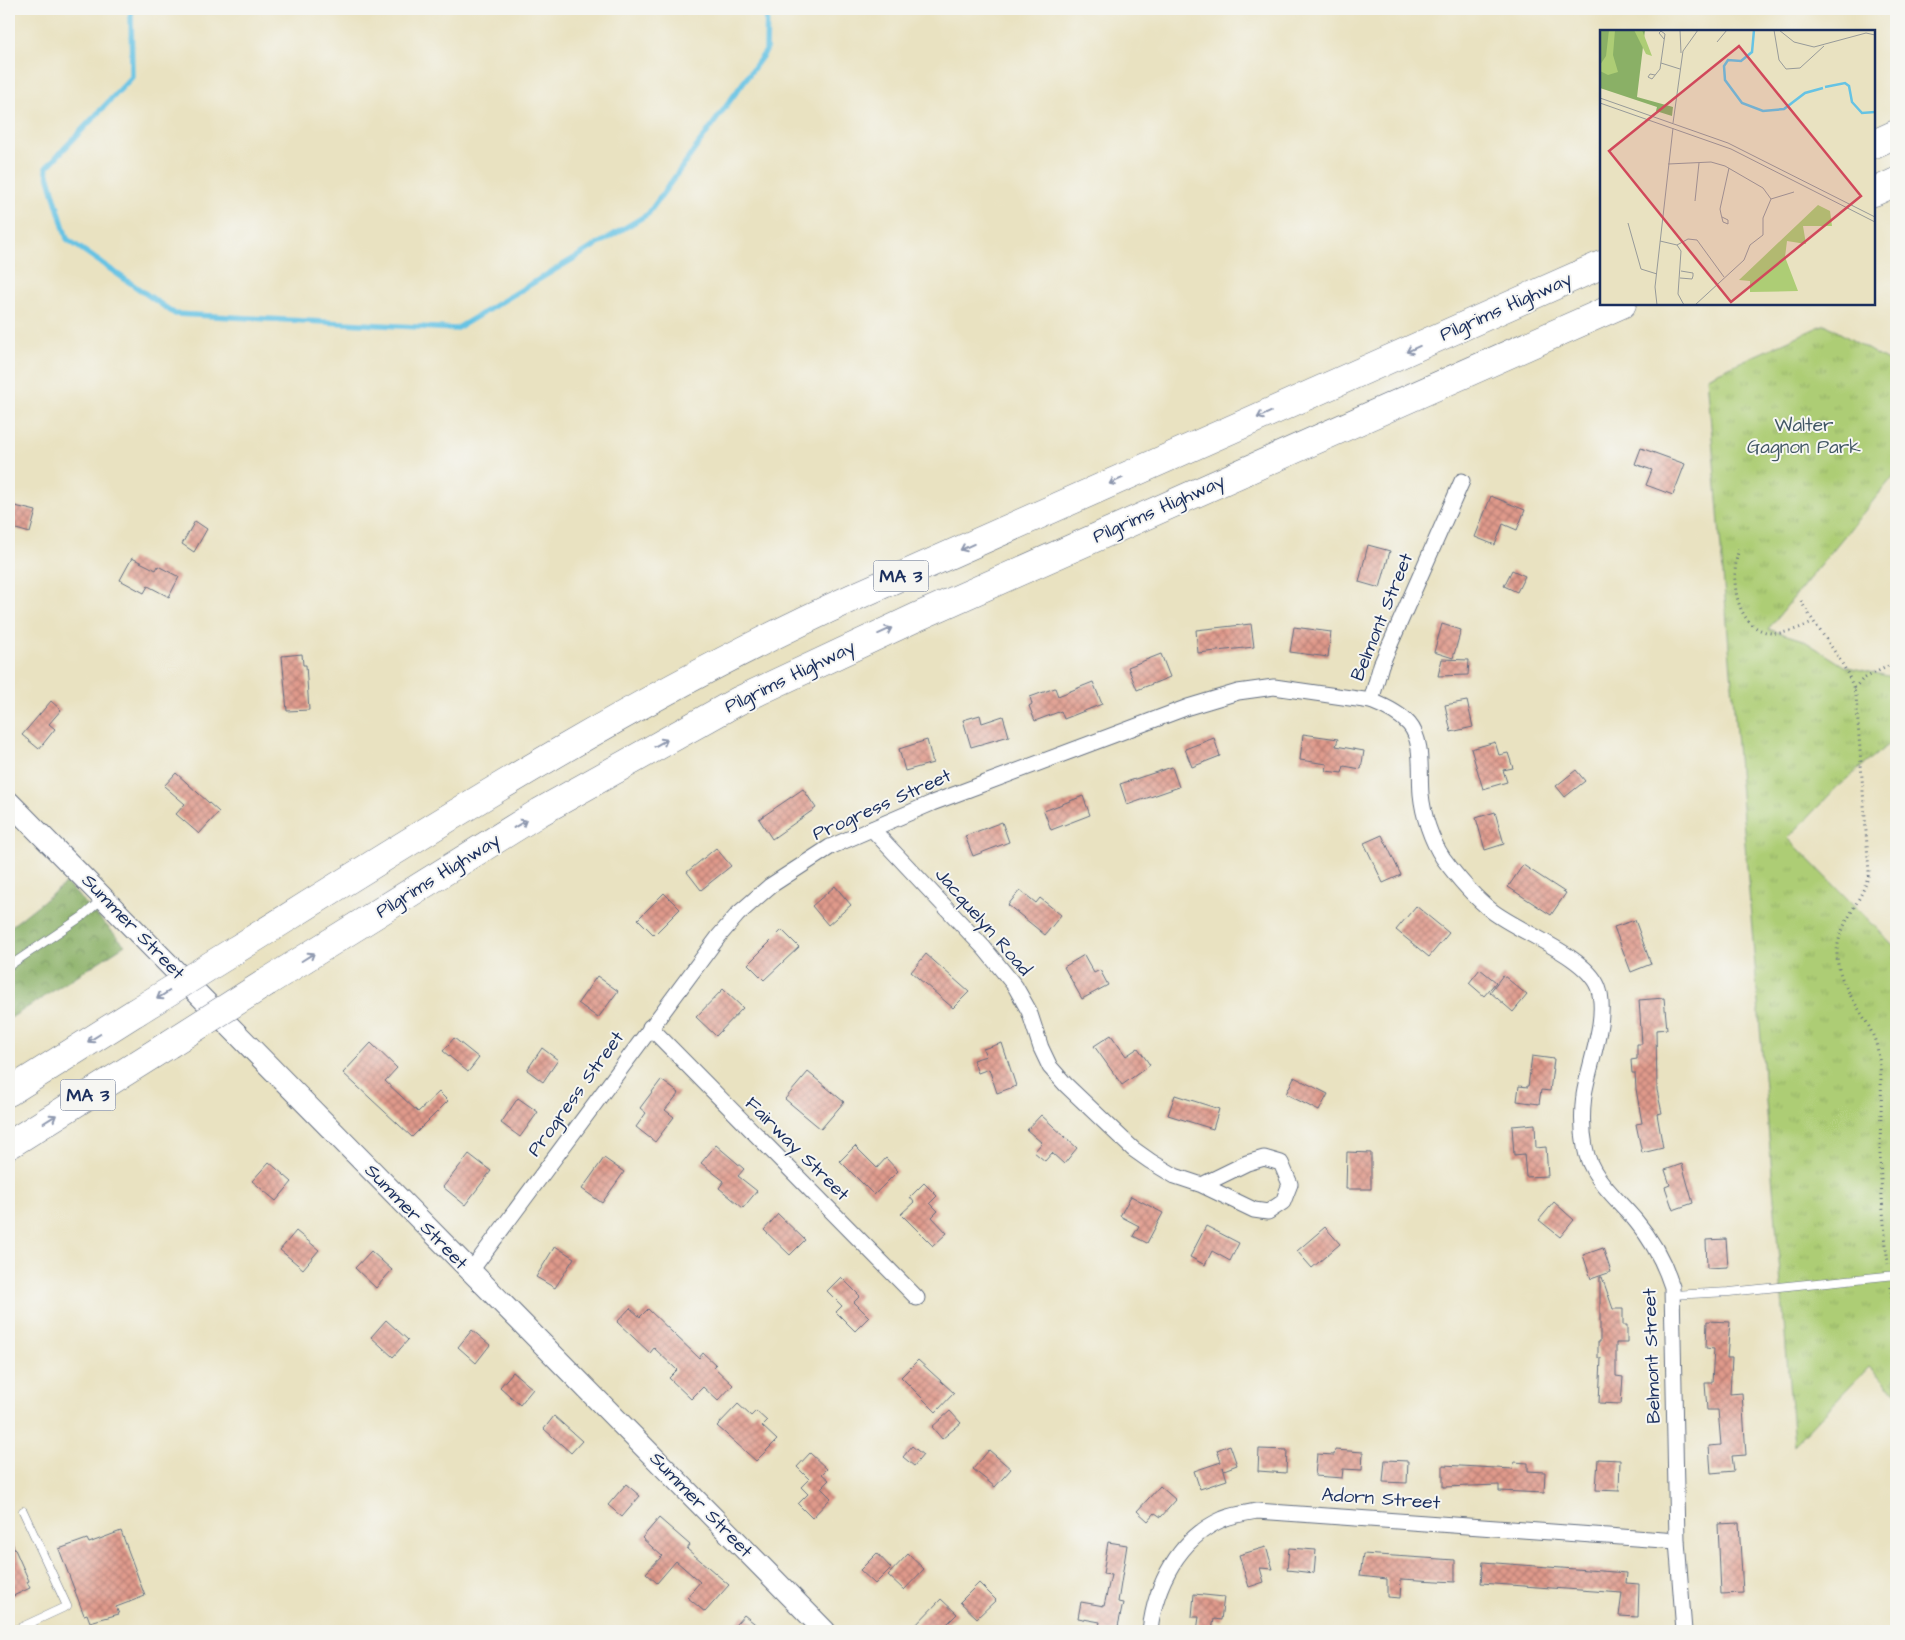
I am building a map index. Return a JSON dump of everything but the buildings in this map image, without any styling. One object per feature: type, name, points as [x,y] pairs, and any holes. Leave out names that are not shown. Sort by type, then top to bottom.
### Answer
[{"type":"highway","points":[[1875,144],[1896,134]]},
{"type":"highway","points":[[1875,192],[1896,182]]},
{"type":"highway","name":"Pilgrims Highway","points":[[9,1092],[538,762],[732,656],[883,584],[1600,265]]},
{"type":"highway","name":"Pilgrims Highway","points":[[9,1145],[540,812],[624,763],[746,698],[917,617],[1620,305]]},
{"type":"street","name":"Belmont Street","points":[[1462,481],[1381,665],[1371,701],[1383,705],[1410,726],[1418,743],[1421,796],[1428,827],[1442,855],[1462,883],[1491,910],[1521,931],[1582,966],[1598,987],[1602,1006],[1584,1096],[1585,1149],[1596,1174],[1654,1244],[1666,1267],[1672,1295],[1677,1541],[1684,1631]]},
{"type":"street","name":"Progress Street","points":[[470,1272],[650,1027],[738,914],[770,886],[830,847],[932,802],[1188,707],[1238,692],[1274,687],[1371,701]]},
{"type":"street","name":"Summer Street","points":[[9,802],[105,897],[470,1272],[825,1631]]},
{"type":"street","name":"Jacquelyn Road","points":[[872,829],[984,948],[1015,986],[1030,1011],[1040,1048],[1055,1073],[1133,1149],[1175,1176],[1202,1185],[1254,1210],[1268,1212],[1284,1202],[1290,1184],[1281,1162],[1264,1158],[1247,1163],[1202,1185]]},
{"type":"street","name":"Fairway Street","points":[[650,1027],[917,1298]]},
{"type":"street","name":"Adorn Street","points":[[1150,1631],[1160,1587],[1171,1564],[1196,1533],[1224,1518],[1257,1511],[1677,1541]]},
{"type":"lane","points":[[9,966],[83,916],[105,897]]},
{"type":"lane","points":[[1672,1295],[1893,1275]]},
{"type":"lane","points":[[13,1631],[67,1606],[23,1511]]},
{"type":"lane","points":[[30,1624],[34,1631]]},
{"type":"path","points":[[1739,549],[1735,561],[1734,581],[1741,609],[1752,624],[1761,631],[1773,634],[1813,623]]},
{"type":"path","points":[[1801,601],[1813,623],[1847,670],[1854,689],[1869,872],[1867,884],[1844,927],[1838,943],[1837,956],[1841,978],[1848,994],[1873,1036],[1878,1051],[1881,1082],[1883,1217],[1893,1275],[1896,1356]]},
{"type":"path","points":[[1854,689],[1863,679],[1896,662]]},
{"type":"green space","name":"Walter Gagnon Park","points":[[1825,324],[1896,366],[1896,473],[1768,629],[1803,640],[1844,666],[1892,677],[1896,680],[1896,738],[1837,787],[1788,838],[1896,948],[1896,1392],[1869,1367],[1794,1445],[1707,377]]},
{"type":"green space","points":[[66,883],[125,945],[9,1019],[9,928]]},
{"type":"waterway","points":[[131,9],[132,77],[46,168],[67,239],[175,314],[456,329],[648,214],[766,51],[767,9]]}]
